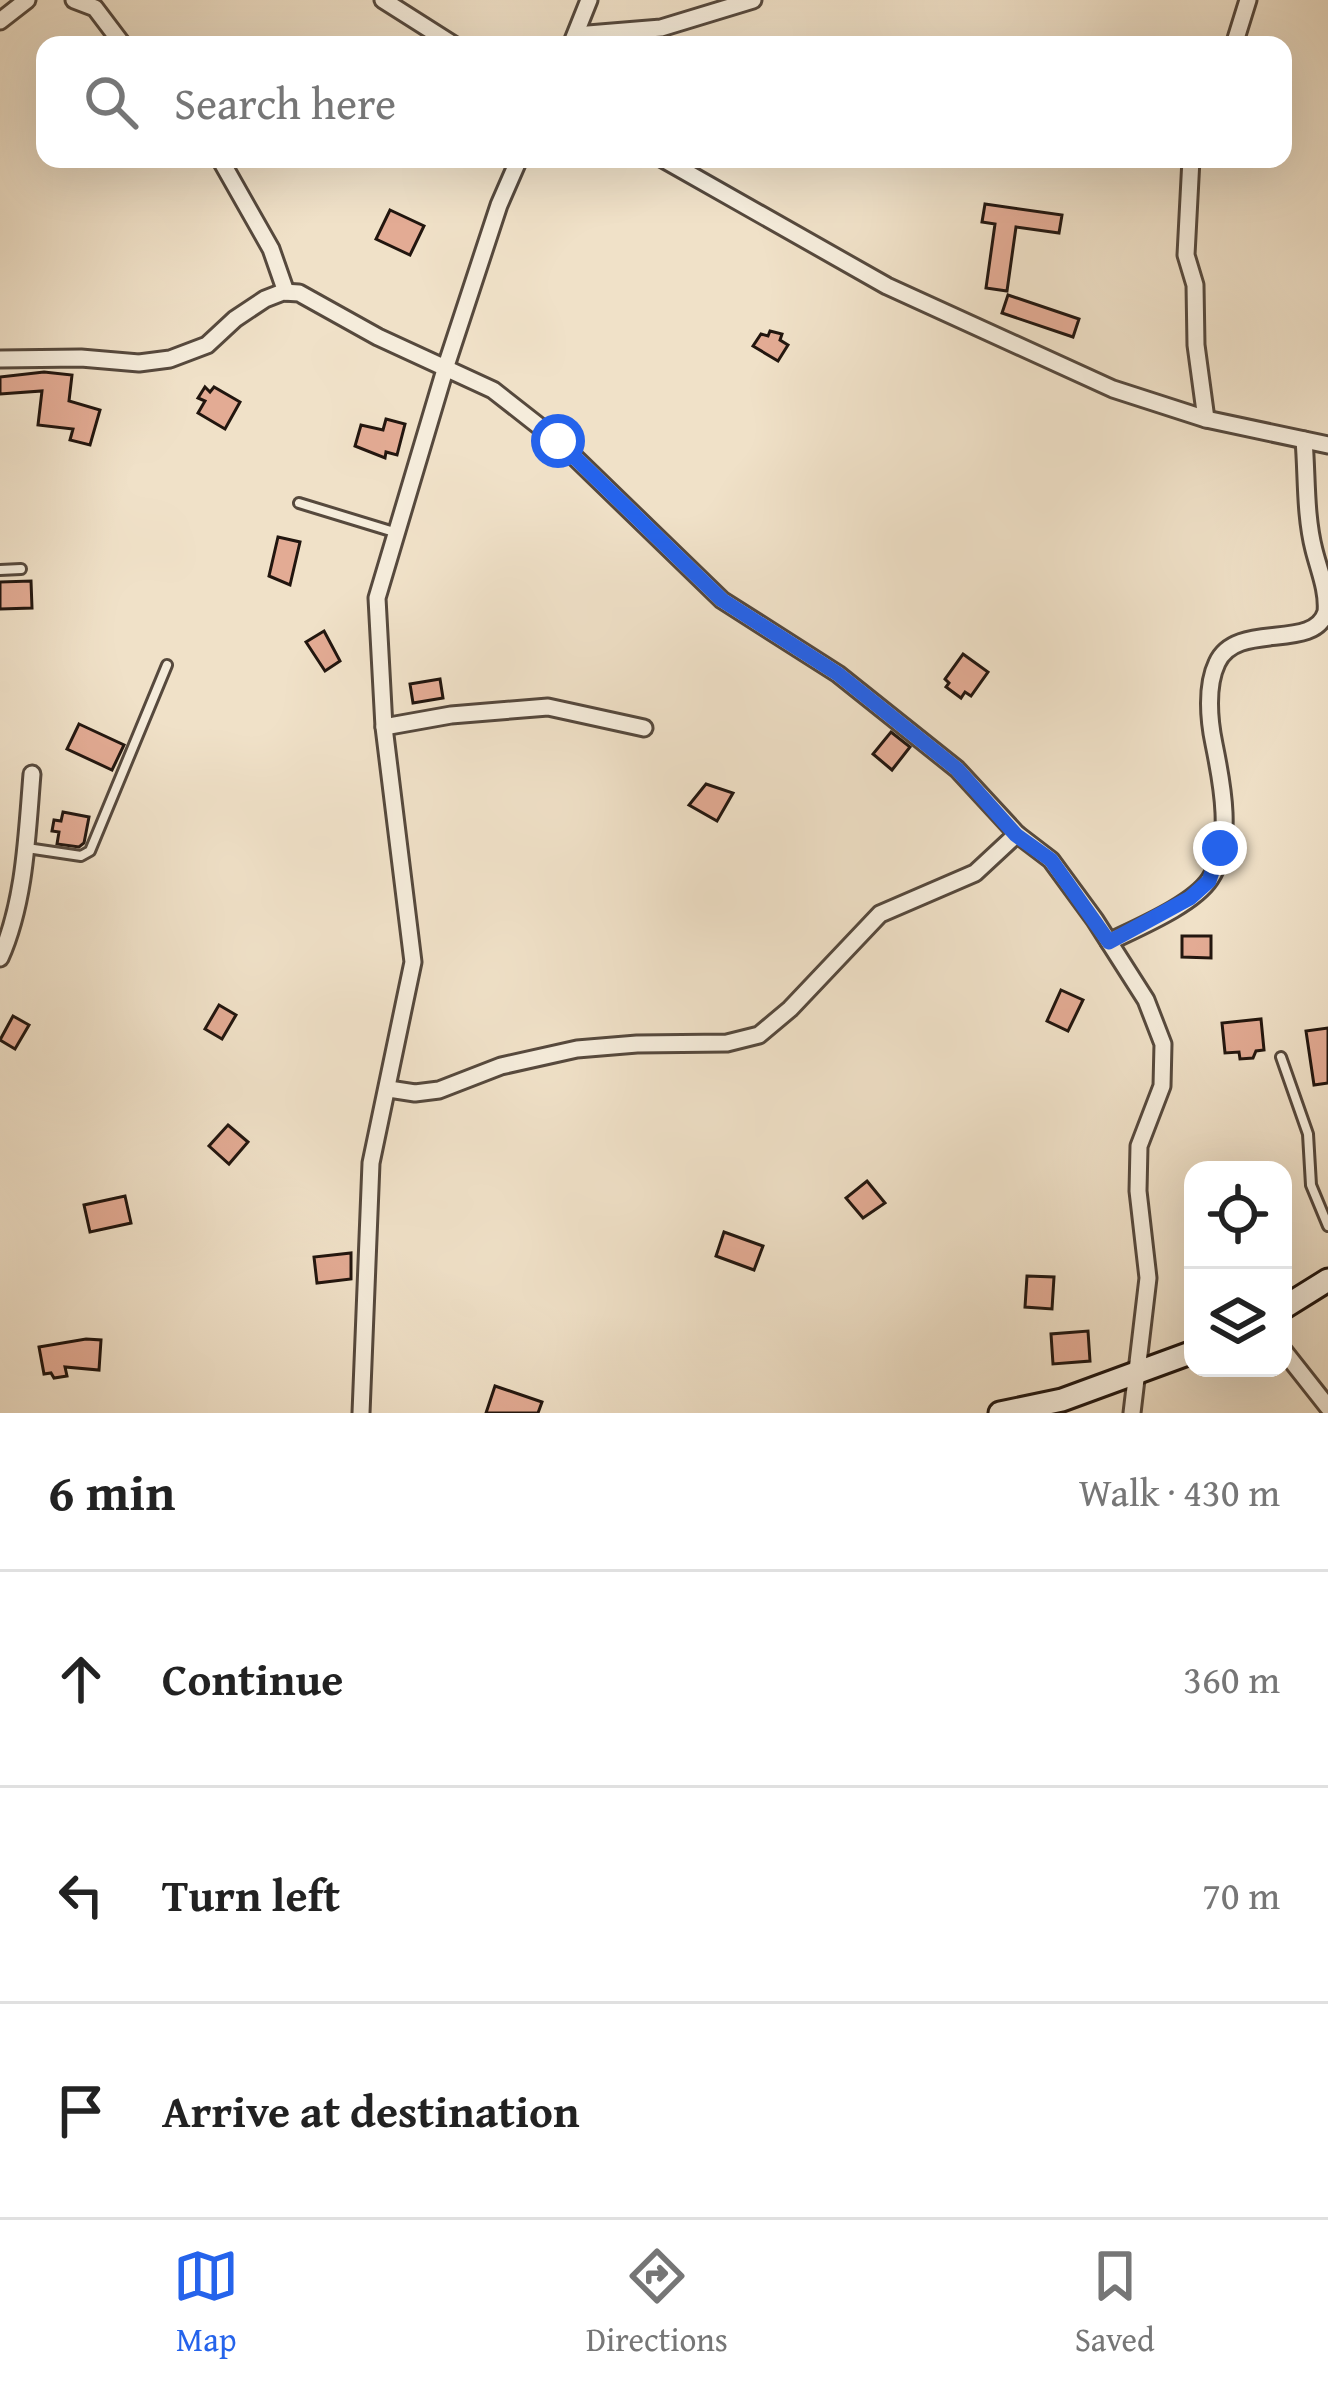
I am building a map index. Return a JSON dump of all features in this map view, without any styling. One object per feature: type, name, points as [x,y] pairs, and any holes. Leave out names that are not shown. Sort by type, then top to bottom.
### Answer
[{"type":"main road","points":[[1292,1302],[1328,1280]]},
{"type":"main road","points":[[1000,1413],[1062,1400],[1184,1356]]},
{"type":"street","points":[[0,21],[27,0]]},
{"type":"street","points":[[74,0],[104,15],[117,36]]},
{"type":"street","points":[[383,0],[440,36]]},
{"type":"street","points":[[575,36],[589,0]]},
{"type":"street","points":[[602,36],[661,28],[752,0]]},
{"type":"street","points":[[1237,36],[1248,0]]},
{"type":"street","points":[[225,168],[272,248],[286,292]]},
{"type":"street","points":[[361,1413],[371,1162],[413,962],[384,727],[377,598],[446,368],[515,168]]},
{"type":"street","points":[[679,168],[886,286],[1113,389],[1206,418],[1328,446]]},
{"type":"street","points":[[1191,168],[1186,255],[1195,285],[1196,345],[1206,418]]},
{"type":"street","points":[[0,359],[139,363],[170,359],[207,346],[265,299],[299,293],[378,338],[493,390],[558,441],[722,600],[855,687],[957,769],[1016,835],[1051,860],[1146,1000],[1162,1044],[1162,1085],[1138,1146],[1148,1278],[1132,1413]]},
{"type":"street","points":[[1109,942],[1190,898],[1209,881],[1215,867],[1225,796],[1210,725],[1216,663],[1240,642],[1305,632],[1319,626],[1325,615],[1326,588],[1313,548],[1304,440]]},
{"type":"street","points":[[384,727],[451,715],[548,707],[644,728]]},
{"type":"street","points":[[0,958],[11,933],[26,848],[32,774]]},
{"type":"street","points":[[389,1088],[416,1093],[439,1090],[501,1066],[557,1052],[637,1043],[727,1043],[759,1035],[880,914],[975,873],[1016,835]]},
{"type":"street","points":[[1292,1361],[1328,1407]]},
{"type":"lane","points":[[299,503],[395,533]]},
{"type":"lane","points":[[0,570],[21,568]]},
{"type":"lane","points":[[26,848],[81,856],[90,851],[166,665]]},
{"type":"lane","points":[[1281,1057],[1308,1134],[1311,1185],[1328,1226]]},
{"type":"building","points":[[985,204],[1062,215],[1059,233],[1016,227],[1007,291],[986,288],[995,224],[982,222]]},
{"type":"building","points":[[390,210],[424,226],[410,255],[376,239]]},
{"type":"building","points":[[1008,295],[1079,319],[1073,337],[1002,313]]},
{"type":"building","points":[[770,331],[782,334],[780,340],[788,345],[778,361],[753,346],[761,334],[768,336]]},
{"type":"building","points":[[44,372],[72,375],[69,401],[100,410],[90,445],[70,440],[73,429],[38,425],[42,391],[0,394],[0,377]]},
{"type":"building","points":[[205,387],[240,402],[225,429],[198,413],[205,401],[198,398]]},
{"type":"building","points":[[386,419],[405,424],[397,455],[386,452],[385,458],[355,446],[361,425],[383,430]]},
{"type":"building","points":[[278,537],[300,542],[290,585],[269,576]]},
{"type":"building","points":[[31,581],[32,608],[0,609],[0,582]]},
{"type":"building","points":[[324,631],[340,661],[325,671],[306,642]]},
{"type":"building","points":[[963,654],[988,672],[971,696],[965,692],[961,698],[946,687],[945,679]]},
{"type":"building","points":[[440,679],[443,698],[413,703],[410,684]]},
{"type":"building","points":[[79,724],[124,745],[112,770],[67,749]]},
{"type":"building","points":[[891,732],[910,747],[892,770],[873,754]]},
{"type":"building","points":[[706,784],[733,793],[717,821],[689,805]]},
{"type":"building","points":[[63,812],[89,817],[79,847],[57,844],[54,820],[61,821]]},
{"type":"building","points":[[1182,936],[1211,936],[1211,958],[1182,957]]},
{"type":"building","points":[[1061,990],[1083,1000],[1068,1031],[1047,1021]]},
{"type":"building","points":[[219,1005],[236,1015],[222,1039],[205,1029]]},
{"type":"building","points":[[13,1016],[29,1025],[15,1049],[0,1040]]},
{"type":"building","points":[[1261,1019],[1264,1050],[1256,1051],[1253,1058],[1240,1059],[1239,1052],[1225,1053],[1222,1023]]},
{"type":"building","points":[[1328,1028],[1328,1083],[1314,1085],[1306,1031]]},
{"type":"building","points":[[228,1125],[248,1142],[229,1164],[209,1146]]},
{"type":"building","points":[[867,1181],[885,1203],[863,1218],[846,1198]]},
{"type":"building","points":[[125,1196],[131,1223],[90,1232],[84,1205]]},
{"type":"building","points":[[724,1232],[763,1246],[754,1270],[716,1256]]},
{"type":"building","points":[[351,1253],[351,1279],[317,1283],[314,1257]]},
{"type":"building","points":[[1027,1276],[1054,1277],[1052,1309],[1025,1307]]},
{"type":"building","points":[[1088,1331],[1090,1361],[1053,1364],[1051,1334]]},
{"type":"building","points":[[101,1340],[99,1370],[65,1367],[67,1376],[44,1374],[39,1347]]},
{"type":"building","points":[[495,1386],[542,1402],[538,1413],[486,1413]]},
{"type":"route","points":[[558,441],[722,600],[838,674],[957,769],[1016,835],[1051,860],[1109,942],[1190,898],[1209,881],[1220,848]]}]
